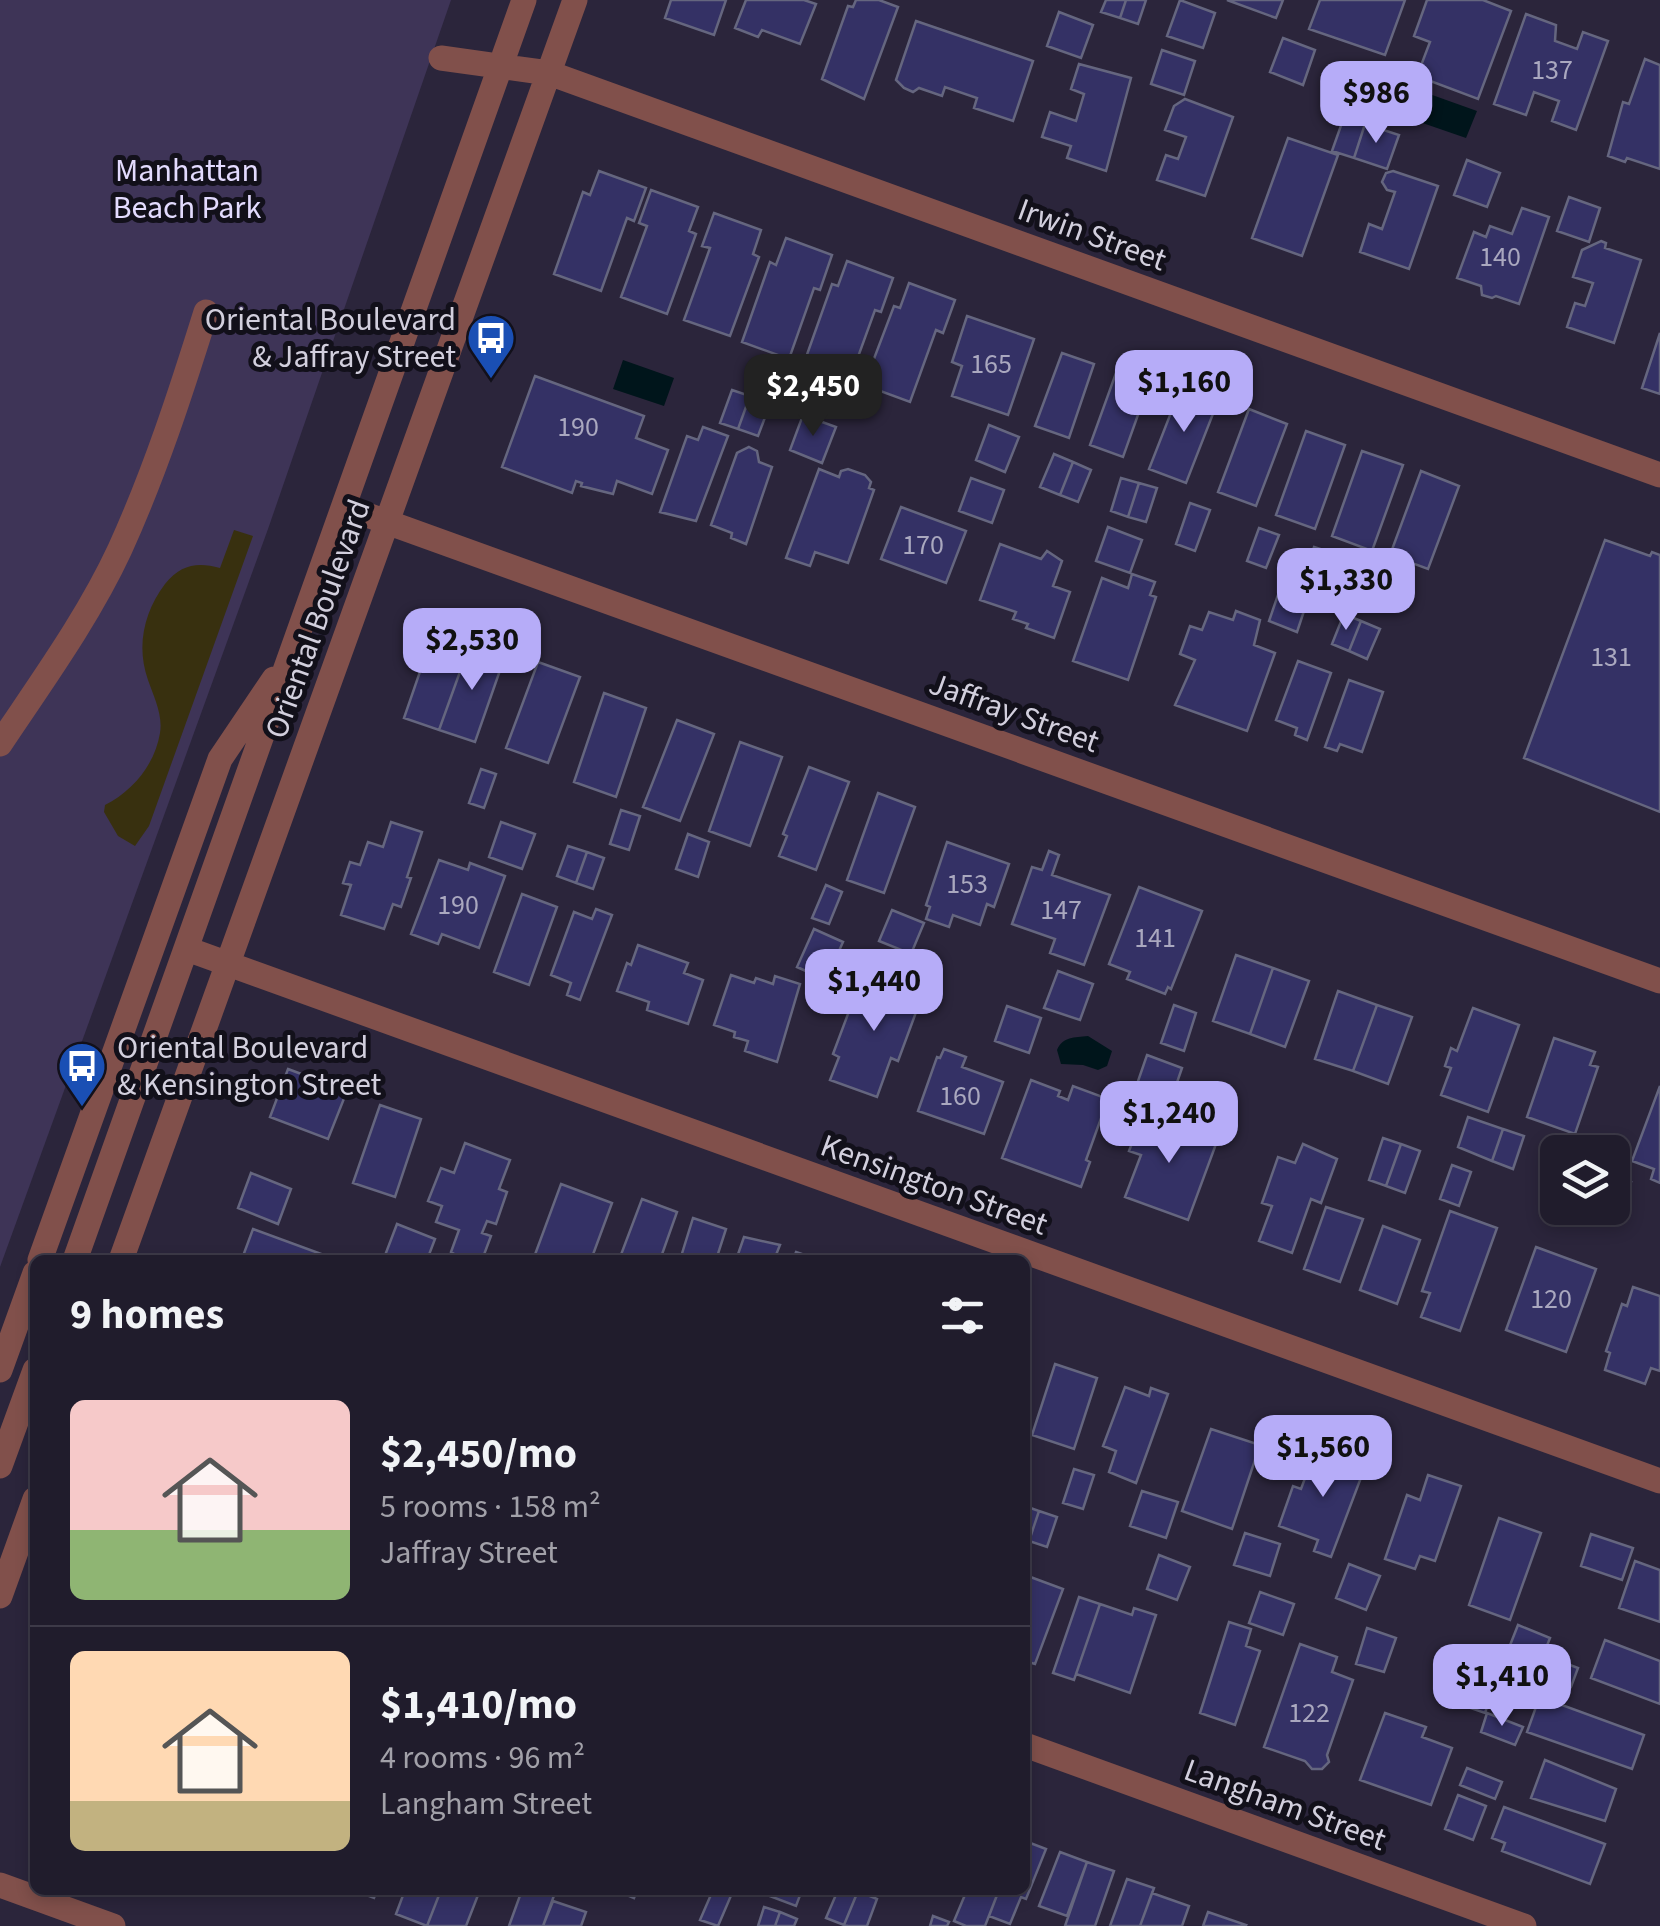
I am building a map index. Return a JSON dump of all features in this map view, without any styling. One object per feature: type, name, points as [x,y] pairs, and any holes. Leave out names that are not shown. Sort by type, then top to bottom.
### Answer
[{"type":"street","name":"Oriental Boulevard","points":[[76,1255],[524,0]]},
{"type":"street","name":"Oriental Boulevard","points":[[123,1255],[576,0]]},
{"type":"street","name":"Irwin Street","points":[[441,58],[549,74],[1660,475]]},
{"type":"street","points":[[0,744],[60,654],[118,552],[168,434],[206,312]]},
{"type":"street","name":"Jaffray Street","points":[[345,507],[1660,981]]},
{"type":"street","points":[[42,1255],[220,758],[294,650]]},
{"type":"street","name":"Kensington Street","points":[[186,949],[1660,1481]]},
{"type":"street","points":[[0,1370],[30,1287]]},
{"type":"street","points":[[0,1466],[30,1388]]},
{"type":"street","points":[[0,1596],[30,1513]]},
{"type":"street","name":"Langham Street","points":[[1030,1747],[1524,1926]]},
{"type":"street","points":[[0,1885],[113,1926]]},
{"type":"green space","name":"Manhattan Beach Park","points":[[0,0],[451,0],[268,529],[0,1267]]},
{"type":"sand","points":[[234,530],[253,536],[149,826],[135,846],[118,836],[104,812],[105,805],[141,775],[160,733],[159,713],[144,667],[147,618],[165,584],[177,572],[197,565],[220,568]]},
{"type":"water","points":[[1421,91],[1477,111],[1466,138],[1411,119]]},
{"type":"water","points":[[623,360],[674,378],[664,406],[613,389]]},
{"type":"water","points":[[1088,1036],[1112,1051],[1107,1066],[1098,1070],[1061,1064],[1057,1050],[1062,1042]]},
{"type":"building","points":[[671,0],[726,0],[714,35],[665,18]]},
{"type":"building","points":[[746,0],[804,0],[816,4],[800,44],[762,30],[758,37],[735,28]]},
{"type":"building","points":[[856,0],[879,0],[898,7],[864,99],[822,79],[848,6],[853,7]]},
{"type":"building","points":[[1106,0],[1126,0],[1120,18],[1101,12]]},
{"type":"building","points":[[1126,0],[1146,0],[1138,24],[1120,18]]},
{"type":"building","points":[[1180,0],[1215,13],[1203,48],[1167,36]]},
{"type":"building","points":[[1227,0],[1283,0],[1276,18]]},
{"type":"building","points":[[1320,0],[1405,0],[1385,55],[1309,29]]},
{"type":"building","points":[[1427,0],[1483,0],[1511,11],[1478,99],[1417,76],[1430,42],[1414,36]]},
{"type":"building","points":[[1059,12],[1093,25],[1081,58],[1047,46]]},
{"type":"building","points":[[1526,14],[1556,25],[1555,41],[1577,49],[1583,32],[1608,41],[1576,130],[1552,121],[1559,101],[1534,92],[1526,115],[1494,104]]},
{"type":"building","points":[[916,21],[1033,61],[1013,121],[974,108],[977,98],[945,87],[942,96],[919,88],[913,92],[896,80]]},
{"type":"building","points":[[1283,38],[1315,50],[1303,85],[1270,72]]},
{"type":"building","points":[[1162,50],[1195,61],[1184,95],[1151,84]]},
{"type":"building","points":[[1645,59],[1660,65],[1660,169],[1608,156],[1623,102],[1629,104]]},
{"type":"building","points":[[1079,64],[1131,78],[1106,171],[1067,158],[1071,146],[1042,137],[1050,112],[1076,121],[1084,94],[1071,89]]},
{"type":"building","points":[[1185,99],[1233,117],[1205,196],[1157,180],[1166,155],[1178,159],[1186,137],[1165,130],[1174,106]]},
{"type":"building","points":[[1344,117],[1365,124],[1354,158],[1332,151]]},
{"type":"building","points":[[1365,124],[1399,135],[1387,169],[1354,158]]},
{"type":"building","points":[[1288,138],[1338,155],[1302,256],[1252,238]]},
{"type":"building","points":[[1467,160],[1500,173],[1487,207],[1454,195]]},
{"type":"building","points":[[599,171],[646,188],[634,221],[627,218],[601,291],[554,274],[583,192],[590,195]]},
{"type":"building","points":[[1393,171],[1438,186],[1409,269],[1360,252],[1369,224],[1382,229],[1395,192],[1387,190],[1382,182],[1386,173]]},
{"type":"building","points":[[651,190],[698,207],[689,231],[696,234],[667,314],[621,297],[647,226],[639,223]]},
{"type":"building","points":[[1569,197],[1600,208],[1589,242],[1557,231]]},
{"type":"building","points":[[1522,208],[1549,217],[1519,304],[1482,295],[1481,286],[1457,278],[1474,232],[1486,237],[1490,226],[1512,234]]},
{"type":"building","points":[[714,213],[761,230],[753,254],[759,257],[730,336],[684,320],[710,248],[702,246]]},
{"type":"building","points":[[786,238],[832,255],[820,290],[814,288],[789,359],[742,342],[770,262],[776,265]]},
{"type":"building","points":[[1601,241],[1606,243],[1605,248],[1641,260],[1614,343],[1567,327],[1575,303],[1585,306],[1593,283],[1573,277],[1582,250]]},
{"type":"building","points":[[847,261],[893,278],[881,312],[875,310],[850,379],[804,363],[832,284],[838,286]]},
{"type":"building","points":[[909,283],[955,300],[943,333],[936,330],[910,402],[864,385],[894,306],[900,308]]},
{"type":"building","points":[[967,316],[1034,339],[1008,415],[952,396],[962,366],[952,362]]},
{"type":"building","points":[[1660,333],[1660,394],[1642,388]]},
{"type":"building","points":[[1062,353],[1094,364],[1069,438],[1035,426]]},
{"type":"building","points":[[1116,373],[1149,384],[1123,457],[1090,445]]},
{"type":"building","points":[[535,376],[644,416],[636,438],[668,450],[652,494],[617,481],[613,494],[581,486],[576,481],[572,493],[502,467]]},
{"type":"building","points":[[1181,387],[1218,401],[1186,483],[1149,469]]},
{"type":"building","points":[[732,390],[750,396],[738,429],[720,423]]},
{"type":"building","points":[[750,396],[770,404],[758,436],[738,429]]},
{"type":"building","points":[[1249,409],[1287,424],[1256,506],[1218,492]]},
{"type":"building","points":[[803,415],[836,427],[822,463],[790,450]]},
{"type":"building","points":[[989,425],[1019,437],[1005,472],[976,460]]},
{"type":"building","points":[[703,427],[728,436],[696,521],[660,512],[687,436],[698,440]]},
{"type":"building","points":[[1306,431],[1345,445],[1315,529],[1276,515]]},
{"type":"building","points":[[749,447],[757,451],[759,462],[772,467],[746,544],[711,525],[737,453]]},
{"type":"building","points":[[1362,451],[1403,465],[1372,551],[1332,536]]},
{"type":"building","points":[[1054,454],[1073,462],[1060,495],[1040,487]]},
{"type":"building","points":[[1073,462],[1091,470],[1078,502],[1060,495]]},
{"type":"building","points":[[819,469],[839,477],[841,471],[848,469],[865,475],[871,482],[869,488],[874,490],[848,563],[815,552],[810,566],[786,558]]},
{"type":"building","points":[[1421,471],[1459,486],[1428,569],[1390,555]]},
{"type":"building","points":[[971,478],[1004,490],[992,523],[959,511]]},
{"type":"building","points":[[1121,478],[1139,483],[1128,517],[1111,511]]},
{"type":"building","points":[[1139,483],[1157,488],[1146,522],[1128,517]]},
{"type":"building","points":[[1190,503],[1210,510],[1195,551],[1176,544]]},
{"type":"building","points":[[901,507],[966,531],[946,583],[881,559]]},
{"type":"building","points":[[1108,527],[1142,540],[1130,573],[1096,561]]},
{"type":"building","points":[[1259,528],[1279,535],[1266,568],[1247,561]]},
{"type":"building","points":[[1605,540],[1650,556],[1652,552],[1660,555],[1660,812],[1524,758]]},
{"type":"building","points":[[1000,544],[1041,559],[1047,551],[1062,561],[1053,586],[1070,592],[1054,638],[1026,628],[1028,624],[1013,619],[1016,612],[980,600]]},
{"type":"building","points":[[1314,547],[1336,554],[1323,595],[1301,588]]},
{"type":"building","points":[[1373,567],[1394,575],[1380,610],[1360,602]]},
{"type":"building","points":[[1132,574],[1155,582],[1150,595],[1156,597],[1128,680],[1073,661],[1102,578],[1128,588]]},
{"type":"building","points":[[1280,589],[1308,599],[1297,632],[1269,621]]},
{"type":"building","points":[[1236,611],[1260,620],[1254,645],[1275,653],[1247,731],[1175,705],[1195,660],[1180,654],[1190,626],[1202,630],[1209,612],[1233,620]]},
{"type":"building","points":[[1344,614],[1361,621],[1349,651],[1332,644]]},
{"type":"building","points":[[1361,621],[1380,629],[1367,659],[1349,651]]},
{"type":"building","points":[[434,631],[470,644],[439,730],[404,718]]},
{"type":"building","points":[[470,644],[505,656],[475,742],[439,730]]},
{"type":"building","points":[[1298,661],[1331,673],[1307,740],[1295,735],[1297,728],[1276,720]]},
{"type":"building","points":[[538,662],[580,677],[548,763],[506,748]]},
{"type":"building","points":[[1349,680],[1383,692],[1362,752],[1340,744],[1337,751],[1325,747]]},
{"type":"building","points":[[604,693],[646,708],[616,797],[574,782]]},
{"type":"building","points":[[677,720],[714,734],[680,821],[643,807]]},
{"type":"building","points":[[740,742],[782,757],[750,846],[709,831]]},
{"type":"building","points":[[809,767],[849,782],[816,870],[779,856],[787,836],[783,834]]},
{"type":"building","points":[[481,769],[496,774],[484,808],[469,803]]},
{"type":"building","points":[[878,793],[915,807],[884,893],[847,880]]},
{"type":"building","points":[[621,810],[640,816],[629,850],[610,844]]},
{"type":"building","points":[[391,822],[422,832],[401,907],[393,904],[384,929],[341,915],[351,885],[343,883],[350,862],[360,865],[368,842],[383,847]]},
{"type":"building","points":[[501,822],[535,834],[522,869],[489,857]]},
{"type":"building","points":[[688,834],[709,842],[698,877],[676,869]]},
{"type":"building","points":[[947,842],[1009,864],[994,907],[987,904],[980,925],[953,915],[949,927],[926,919],[930,907],[926,905]]},
{"type":"building","points":[[568,846],[587,852],[576,883],[557,876]]},
{"type":"building","points":[[1049,851],[1059,855],[1052,875],[1110,895],[1084,965],[1050,953],[1055,939],[1012,924],[1032,867],[1042,870]]},
{"type":"building","points":[[587,852],[604,858],[593,889],[576,883]]},
{"type":"building","points":[[439,860],[468,870],[470,863],[505,876],[479,948],[442,934],[438,944],[411,934]]},
{"type":"building","points":[[826,885],[842,892],[829,924],[812,918]]},
{"type":"building","points":[[1139,887],[1202,911],[1171,989],[1168,987],[1165,994],[1127,979],[1130,972],[1109,964]]},
{"type":"building","points":[[522,894],[557,907],[529,985],[494,972]]},
{"type":"building","points":[[596,909],[612,915],[580,1000],[567,995],[571,983],[551,975],[574,912],[592,919]]},
{"type":"building","points":[[892,910],[924,923],[911,954],[879,941]]},
{"type":"building","points":[[814,929],[843,942],[826,980],[797,967]]},
{"type":"building","points":[[638,945],[688,963],[684,973],[703,980],[688,1024],[647,1010],[649,1002],[617,991]]},
{"type":"building","points":[[1236,955],[1273,968],[1250,1034],[1213,1021]]},
{"type":"building","points":[[1273,968],[1309,981],[1285,1047],[1250,1034]]},
{"type":"building","points":[[1058,971],[1093,984],[1080,1020],[1044,1008]]},
{"type":"building","points":[[863,974],[922,996],[898,1061],[891,1058],[877,1097],[830,1080],[839,1057],[833,1054]]},
{"type":"building","points":[[731,975],[754,983],[756,978],[773,984],[775,976],[800,984],[777,1062],[745,1051],[748,1041],[714,1025]]},
{"type":"building","points":[[1338,991],[1377,1005],[1353,1071],[1315,1059]]},
{"type":"building","points":[[1174,1005],[1196,1013],[1184,1051],[1161,1043]]},
{"type":"building","points":[[1377,1005],[1412,1017],[1388,1084],[1353,1071]]},
{"type":"building","points":[[1007,1006],[1041,1018],[1029,1053],[995,1041]]},
{"type":"building","points":[[1473,1008],[1519,1025],[1488,1112],[1441,1095],[1451,1068],[1445,1066],[1451,1048],[1457,1051]]},
{"type":"building","points":[[1554,1038],[1595,1052],[1590,1065],[1598,1067],[1575,1134],[1527,1117]]},
{"type":"building","points":[[944,1049],[966,1057],[962,1067],[1003,1082],[984,1134],[918,1111],[937,1057]]},
{"type":"building","points":[[1147,1055],[1182,1068],[1171,1100],[1136,1087]]},
{"type":"building","points":[[288,1069],[347,1091],[328,1139],[270,1117]]},
{"type":"building","points":[[1031,1080],[1060,1091],[1058,1096],[1068,1100],[1073,1086],[1108,1099],[1086,1160],[1090,1162],[1081,1187],[1002,1158]]},
{"type":"building","points":[[1660,1086],[1660,1183],[1651,1179],[1654,1169],[1632,1161]]},
{"type":"building","points":[[380,1105],[421,1119],[395,1197],[353,1183]]},
{"type":"building","points":[[1143,1115],[1172,1126],[1175,1117],[1198,1126],[1194,1136],[1216,1144],[1188,1220],[1125,1197],[1141,1155],[1129,1151]]},
{"type":"building","points":[[1468,1117],[1503,1129],[1492,1161],[1458,1147]]},
{"type":"building","points":[[1503,1129],[1524,1136],[1513,1169],[1492,1161]]},
{"type":"building","points":[[1383,1138],[1401,1144],[1386,1186],[1369,1180]]},
{"type":"building","points":[[465,1143],[510,1160],[499,1189],[507,1192],[496,1224],[487,1221],[482,1233],[491,1236],[484,1255],[451,1252],[459,1230],[436,1222],[442,1206],[428,1201],[441,1168],[454,1173]]},
{"type":"building","points":[[1303,1144],[1337,1159],[1321,1203],[1311,1199],[1292,1253],[1259,1241],[1272,1206],[1262,1203],[1278,1157],[1295,1163]]},
{"type":"building","points":[[1401,1144],[1420,1151],[1405,1193],[1386,1186]]},
{"type":"building","points":[[1452,1165],[1471,1172],[1459,1206],[1440,1199]]},
{"type":"building","points":[[251,1173],[291,1189],[278,1224],[238,1208]]},
{"type":"building","points":[[561,1184],[612,1203],[593,1255],[535,1255]]},
{"type":"building","points":[[642,1199],[677,1212],[662,1255],[621,1255]]},
{"type":"building","points":[[1326,1207],[1363,1219],[1340,1282],[1304,1269]]},
{"type":"building","points":[[1450,1211],[1497,1228],[1460,1331],[1421,1317],[1430,1293],[1422,1291]]},
{"type":"building","points":[[693,1218],[726,1229],[718,1255],[682,1255]]},
{"type":"building","points":[[397,1224],[435,1239],[429,1255],[385,1255]]},
{"type":"building","points":[[1383,1226],[1420,1240],[1397,1304],[1360,1290]]},
{"type":"building","points":[[253,1229],[324,1255],[243,1255]]},
{"type":"building","points":[[744,1237],[780,1245],[776,1255],[738,1255]]},
{"type":"building","points":[[1536,1247],[1596,1269],[1566,1352],[1506,1330]]},
{"type":"building","points":[[1633,1287],[1660,1296],[1660,1371],[1651,1368],[1645,1384],[1605,1370],[1610,1353],[1606,1351],[1622,1304],[1627,1306]]},
{"type":"building","points":[[1055,1364],[1097,1378],[1074,1449],[1032,1435]]},
{"type":"building","points":[[1125,1387],[1149,1396],[1151,1388],[1168,1394],[1136,1483],[1109,1472],[1116,1451],[1103,1446]]},
{"type":"building","points":[[1211,1429],[1260,1445],[1232,1529],[1182,1511]]},
{"type":"building","points":[[1316,1449],[1365,1467],[1331,1557],[1314,1551],[1318,1540],[1279,1526],[1293,1486],[1301,1489]]},
{"type":"building","points":[[1074,1469],[1094,1475],[1083,1509],[1063,1503]]},
{"type":"building","points":[[1428,1475],[1461,1486],[1435,1561],[1420,1556],[1415,1569],[1385,1559],[1407,1495],[1420,1500]]},
{"type":"building","points":[[1142,1491],[1178,1502],[1166,1538],[1130,1526]]},
{"type":"building","points":[[1030,1508],[1039,1511],[1030,1538]]},
{"type":"building","points":[[1039,1511],[1057,1517],[1047,1547],[1030,1538]]},
{"type":"building","points":[[1499,1518],[1541,1533],[1510,1620],[1469,1605]]},
{"type":"building","points":[[1245,1533],[1280,1544],[1270,1576],[1234,1565]]},
{"type":"building","points":[[1591,1534],[1633,1548],[1622,1580],[1581,1566]]},
{"type":"building","points":[[1159,1555],[1190,1567],[1177,1600],[1147,1589]]},
{"type":"building","points":[[1635,1561],[1660,1570],[1660,1622],[1619,1608]]},
{"type":"building","points":[[1349,1564],[1380,1576],[1366,1610],[1336,1598]]},
{"type":"building","points":[[1030,1577],[1063,1589],[1035,1664],[1030,1662]]},
{"type":"building","points":[[1260,1592],[1294,1604],[1283,1635],[1249,1623]]},
{"type":"building","points":[[1079,1597],[1100,1604],[1074,1680],[1053,1673]]},
{"type":"building","points":[[1100,1604],[1132,1615],[1134,1608],[1156,1615],[1130,1693],[1076,1674]]},
{"type":"building","points":[[1229,1622],[1251,1629],[1246,1646],[1260,1651],[1235,1725],[1200,1713]]},
{"type":"building","points":[[1518,1625],[1550,1638],[1537,1671],[1505,1658]]},
{"type":"building","points":[[1367,1628],[1396,1638],[1384,1672],[1356,1664]]},
{"type":"building","points":[[1605,1640],[1660,1661],[1660,1704],[1591,1678]]},
{"type":"building","points":[[1300,1644],[1337,1657],[1332,1672],[1353,1680],[1327,1755],[1329,1762],[1322,1769],[1312,1769],[1305,1761],[1264,1747]]},
{"type":"building","points":[[1544,1655],[1578,1668],[1571,1687],[1537,1674]]},
{"type":"building","points":[[1461,1667],[1497,1679],[1485,1713],[1450,1701]]},
{"type":"building","points":[[1541,1693],[1560,1700],[1559,1704],[1644,1735],[1632,1769],[1527,1732]]},
{"type":"building","points":[[1385,1713],[1426,1727],[1422,1737],[1452,1748],[1431,1805],[1360,1780]]},
{"type":"building","points":[[1487,1713],[1523,1727],[1515,1745],[1481,1732]]},
{"type":"building","points":[[1545,1760],[1616,1789],[1605,1821],[1531,1798]]},
{"type":"building","points":[[1467,1768],[1502,1782],[1495,1799],[1460,1785]]},
{"type":"building","points":[[1458,1795],[1486,1806],[1473,1840],[1445,1829]]},
{"type":"building","points":[[1504,1807],[1605,1844],[1590,1884],[1502,1851],[1505,1843],[1492,1838]]},
{"type":"building","points":[[1030,1843],[1046,1849],[1030,1889]]},
{"type":"building","points":[[1060,1852],[1087,1862],[1067,1916],[1039,1906]]},
{"type":"building","points":[[1087,1862],[1114,1871],[1095,1926],[1065,1926]]},
{"type":"building","points":[[1127,1879],[1154,1888],[1140,1926],[1110,1926]]},
{"type":"building","points":[[1152,1893],[1189,1906],[1182,1926],[1140,1926]]},
{"type":"building","points":[[403,1895],[439,1895],[427,1926],[396,1914]]},
{"type":"building","points":[[439,1895],[478,1895],[466,1926],[427,1926]]},
{"type":"building","points":[[520,1895],[554,1895],[543,1926],[509,1926]]},
{"type":"building","points":[[711,1895],[731,1895],[718,1926],[700,1920]]},
{"type":"building","points":[[767,1895],[800,1895],[796,1906]]},
{"type":"building","points":[[836,1895],[856,1895],[844,1925],[826,1918]]},
{"type":"building","points":[[856,1895],[877,1899],[867,1926],[844,1925]]},
{"type":"building","points":[[965,1895],[997,1895],[985,1926],[966,1926],[954,1921]]},
{"type":"building","points":[[997,1895],[1028,1895],[1026,1899],[1021,1897],[1010,1924],[989,1916]]},
{"type":"building","points":[[553,1901],[586,1912],[581,1926],[543,1926]]},
{"type":"building","points":[[764,1907],[780,1912],[775,1926],[758,1926]]},
{"type":"building","points":[[780,1912],[797,1919],[794,1926],[775,1926]]},
{"type":"building","points":[[1208,1912],[1246,1925],[1203,1926]]},
{"type":"building","points":[[933,1916],[949,1922],[947,1926],[930,1926]]},
{"type":"place","name":"Oriental Boulevard & Jaffray Street","points":[[491,380]]},
{"type":"place","name":"Oriental Boulevard & Kensington Street","points":[[82,1108]]}]
